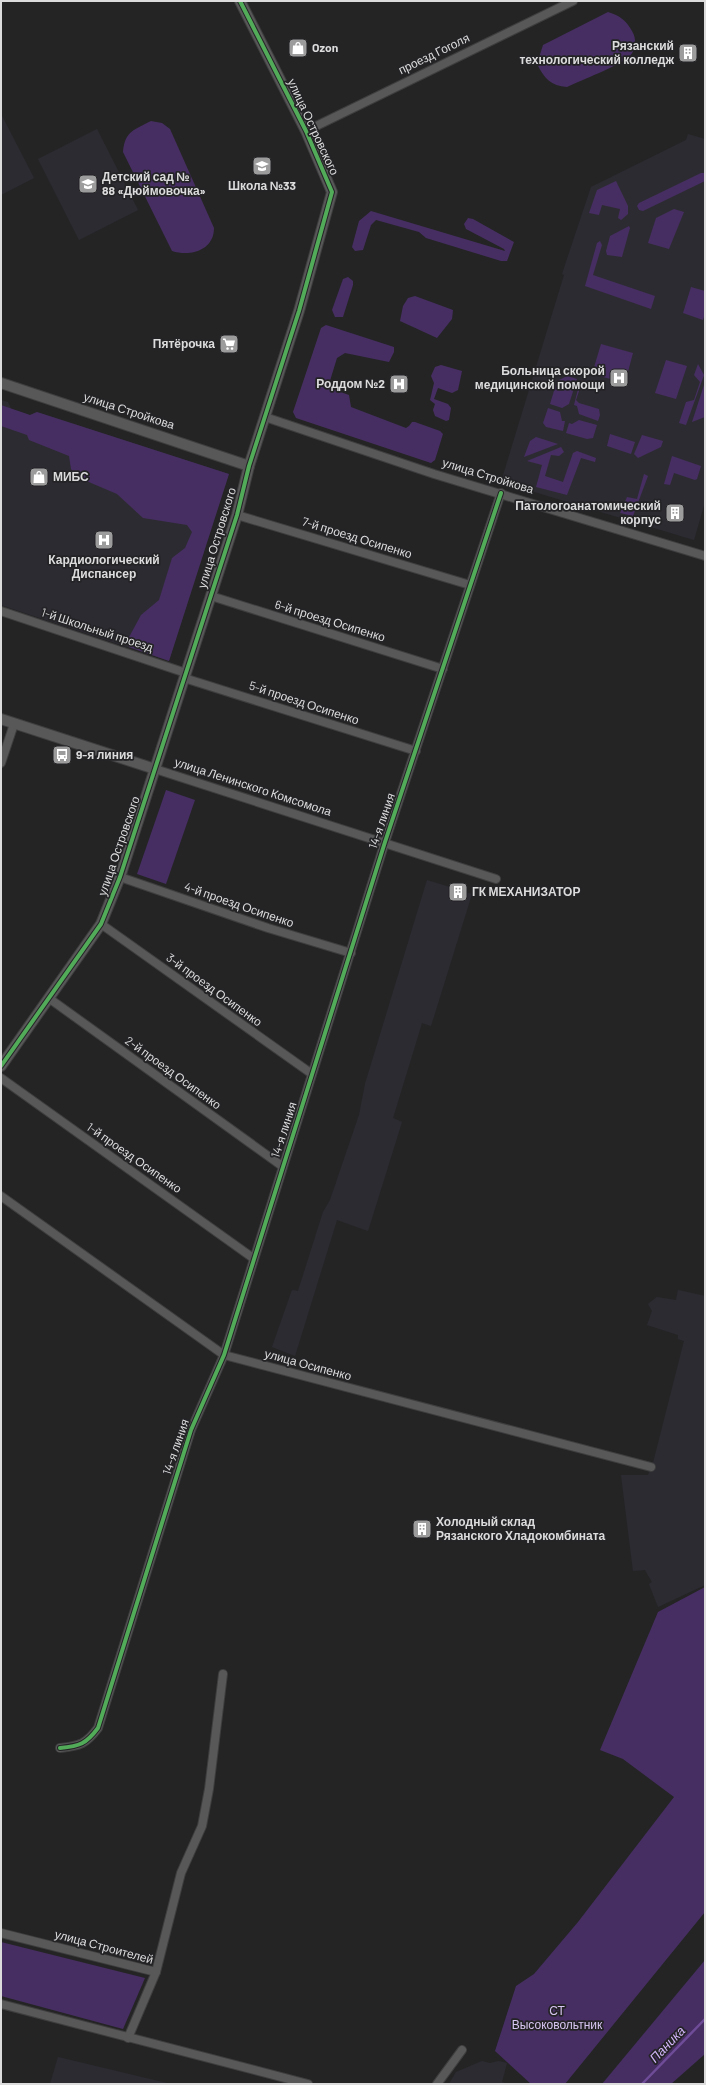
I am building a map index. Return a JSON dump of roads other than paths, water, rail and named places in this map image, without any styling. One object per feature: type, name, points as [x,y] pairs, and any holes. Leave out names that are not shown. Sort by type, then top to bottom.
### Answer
[{"type":"street","name":"улица Островского","points":[[1,1066],[50,999],[101,924],[120,877],[237,515],[249,466],[299,311],[332,192],[306,131],[240,1]]},
{"type":"street","name":"проезд Гоголя","points":[[306,131],[573,1]]},
{"type":"street","name":"улица Стройкова","points":[[1,383],[249,466]]},
{"type":"street","name":"улица Стройкова","points":[[265,417],[434,474],[501,493],[705,556]]},
{"type":"street","name":"14-я линия","points":[[60,1748],[76,1747],[89,1740],[98,1728],[191,1430],[224,1355],[253,1258],[385,842],[501,493]]},
{"type":"street","name":"7-й проезд Осипенко","points":[[237,515],[470,585]]},
{"type":"street","name":"6-й проезд Осипенко","points":[[210,596],[443,669]]},
{"type":"street","name":"1-й Школьный проезд","points":[[1,611],[185,675]]},
{"type":"street","name":"5-й проезд Осипенко","points":[[185,675],[416,751]]},
{"type":"street","name":"улица Ленинского Комсомола","points":[[1,719],[496,879]]},
{"type":"street","points":[[1,763],[14,724]]},
{"type":"street","name":"4-й проезд Осипенко","points":[[120,877],[268,928],[351,953]]},
{"type":"street","name":"3-й проезд Осипенко","points":[[101,924],[312,1074]]},
{"type":"street","name":"2-й проезд Осипенко","points":[[50,999],[282,1166]]},
{"type":"street","name":"1-й проезд Осипенко","points":[[1,1078],[253,1258]]},
{"type":"street","name":"улица Осипенко","points":[[1,1196],[224,1355],[651,1467]]},
{"type":"street","points":[[156,1972],[181,1873],[202,1826],[209,1789],[223,1674]]},
{"type":"street","name":"улица Строителей","points":[[1,1933],[156,1972],[128,2038]]},
{"type":"street","points":[[1,2004],[308,2084]]},
{"type":"street","points":[[437,2084],[462,2050]]},
{"type":"waterway","name":"Паника","points":[[642,2084],[705,2019]]},
{"type":"place","name":"Ozon","points":[[298,48]]},
{"type":"place","name":"Рязанский технологический колледж","points":[[688,53]]},
{"type":"place","name":"Школа №33","points":[[262,166]]},
{"type":"place","name":"Детский сад № 88 «Дюймовочка»","points":[[88,184]]},
{"type":"place","name":"Пятёрочка","points":[[229,344]]},
{"type":"place","name":"Больница скорой медицинской помощи","points":[[619,378]]},
{"type":"place","name":"Роддом №2","points":[[399,384]]},
{"type":"place","name":"МИБС","points":[[39,477]]},
{"type":"place","name":"Патологоанатомический корпус","points":[[675,513]]},
{"type":"place","name":"Кардиологический Диспансер","points":[[104,540]]},
{"type":"place","name":"9-я линия","points":[[62,755]]},
{"type":"place","name":"ГК МЕХАНИЗАТОР","points":[[458,892]]},
{"type":"place","name":"Холодный склад Рязанского Хладокомбината","points":[[422,1529]]},
{"type":"park label","name":"СТ Высоковольтник","points":[[557,2018]]}]
